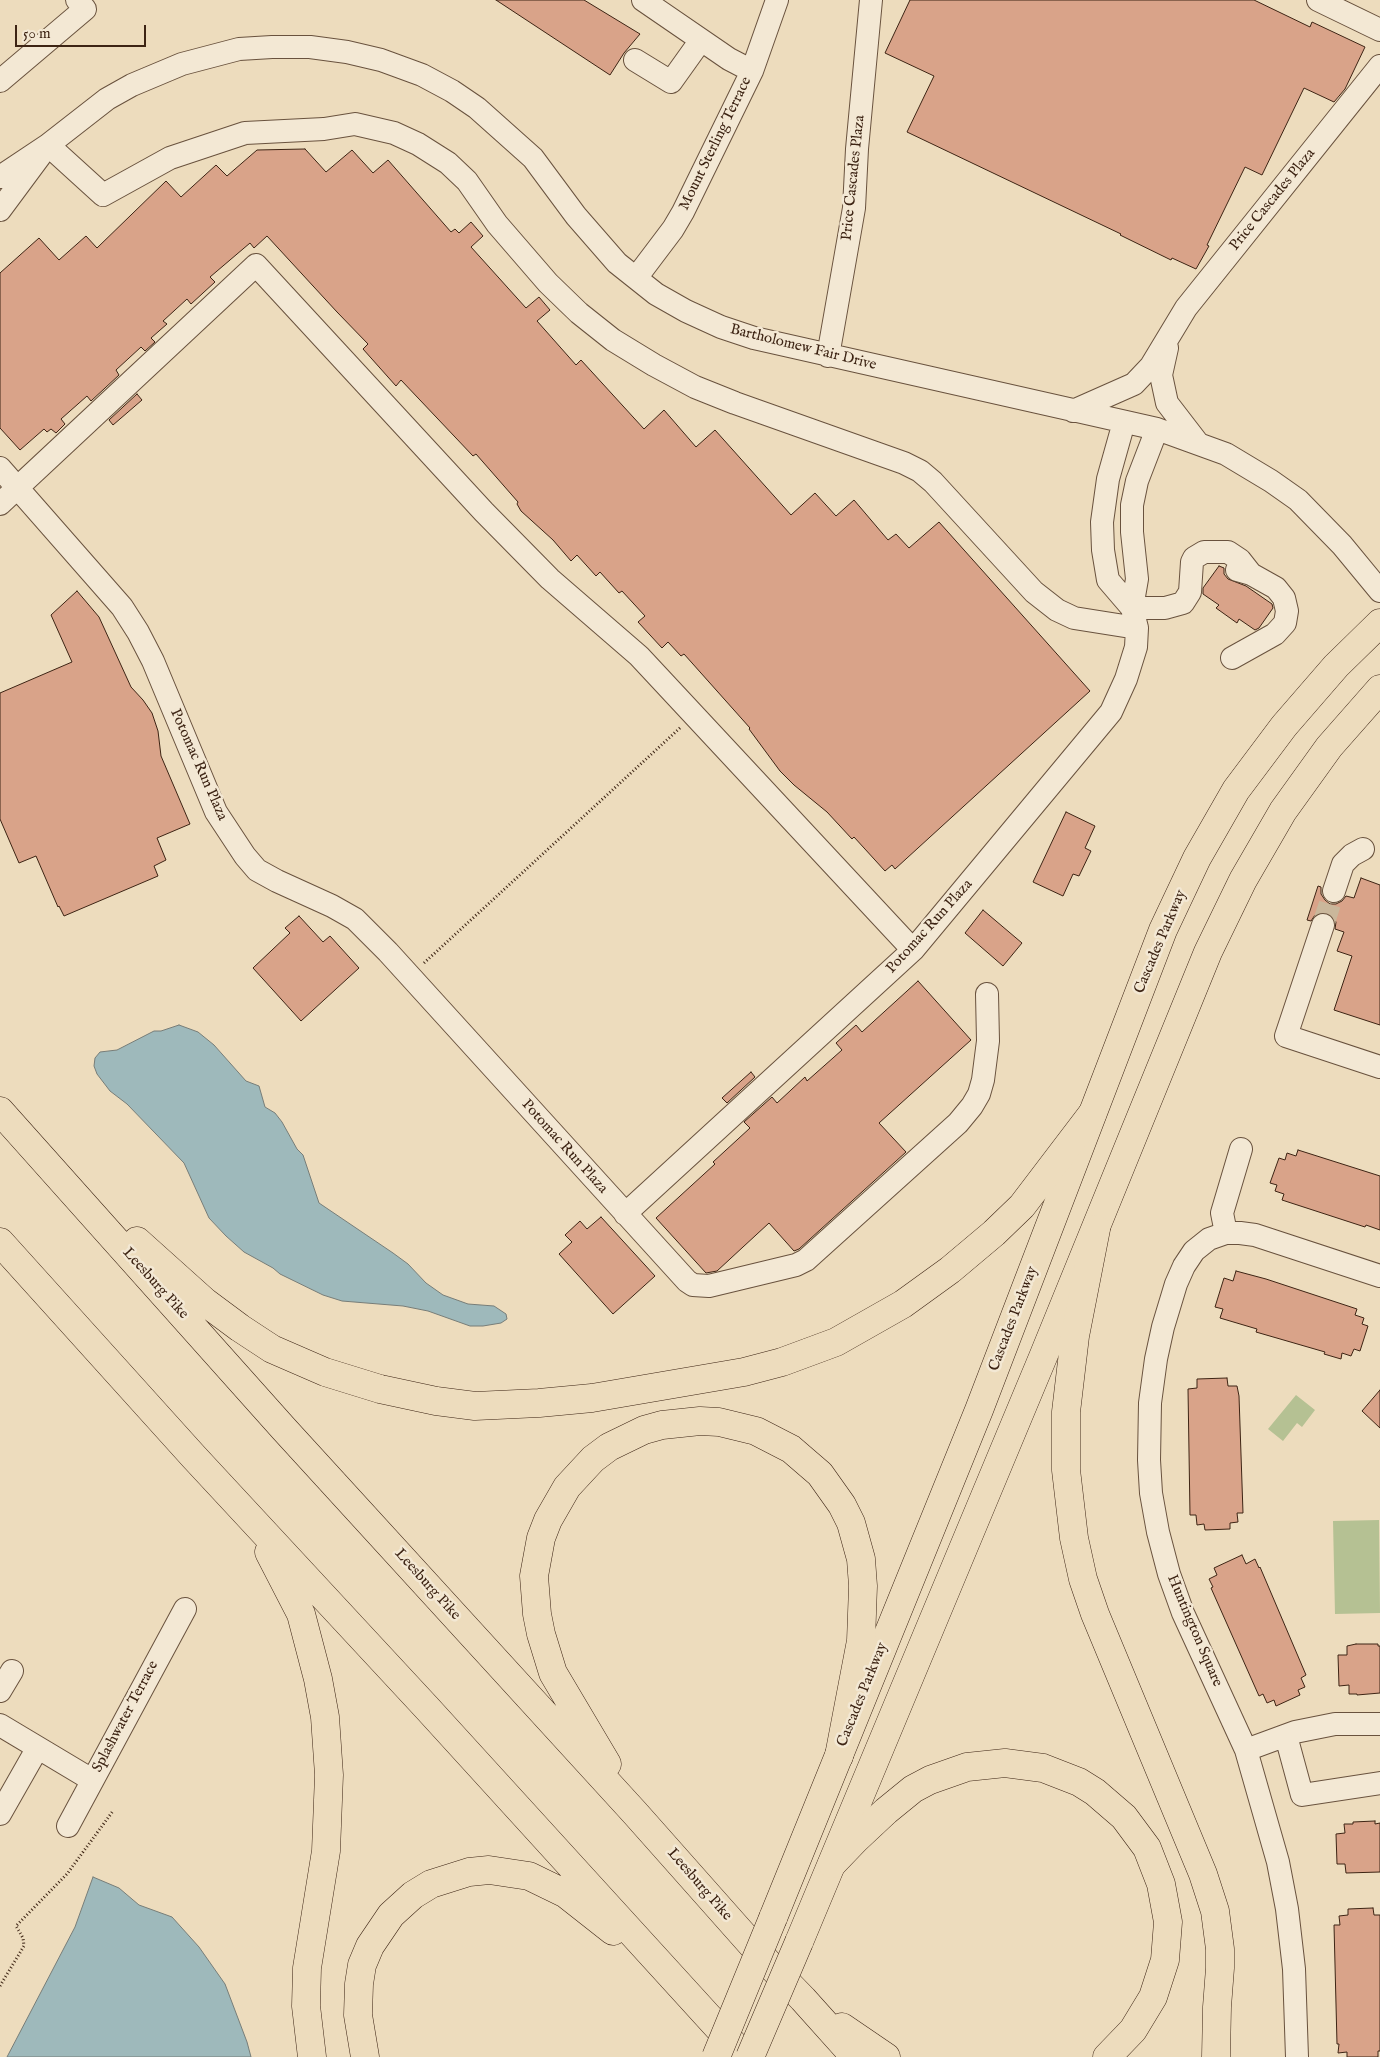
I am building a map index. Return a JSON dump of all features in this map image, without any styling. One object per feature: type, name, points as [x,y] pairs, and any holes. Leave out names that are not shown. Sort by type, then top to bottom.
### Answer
[{"type":"main road","name":"Cascades Parkway","points":[[716,2057],[979,1410],[1163,930],[1197,858],[1236,790],[1284,726],[1336,666],[1380,623]]},
{"type":"main road","points":[[750,2057],[1096,1229],[1208,952],[1242,880],[1262,845],[1305,779],[1355,716],[1380,689]]},
{"type":"main road","name":"Leesburg Pike","points":[[0,1111],[284,1429],[855,2057]]},
{"type":"main road","points":[[28,1141],[205,1302],[272,1349],[316,1369],[380,1389],[436,1401],[475,1406],[592,1398],[744,1372],[802,1356],[836,1342],[903,1304],[950,1270],[994,1233],[1022,1206],[1092,1114]]},
{"type":"main road","points":[[1096,1229],[1075,1336],[1066,1412],[1066,1470],[1074,1538],[1083,1579],[1095,1614],[1204,1874],[1215,1911],[1220,1949],[1216,2057]]},
{"type":"main road","points":[[0,1242],[247,1515],[276,1565],[301,1614],[318,1679],[325,1717],[329,1775],[329,1813],[323,1880],[307,1968],[306,2006],[312,2057]]},
{"type":"main road","points":[[635,1813],[553,1673],[537,1614],[534,1576],[537,1557],[548,1520],[567,1487],[593,1459],[609,1447],[644,1430],[662,1425],[700,1421],[738,1426],[756,1431],[791,1449],[806,1461],[820,1474],[842,1505],[857,1541],[861,1559],[863,1586],[861,1640],[839,1756]]},
{"type":"main road","points":[[200,1464],[427,1708],[745,2057]]},
{"type":"main road","points":[[832,1864],[861,1834],[913,1789],[930,1780],[966,1767],[1005,1763],[1033,1766],[1061,1774],[1095,1792],[1124,1817],[1147,1848],[1161,1884],[1168,1922],[1165,1960],[1153,1997],[1133,2030],[1107,2057]]},
{"type":"main road","points":[[365,2057],[358,2015],[359,1984],[362,1966],[370,1946],[390,1915],[413,1895],[431,1884],[469,1872],[489,1870],[529,1876],[546,1883],[566,1894],[675,1980]]},
{"type":"main road","points":[[803,1998],[886,2057]]},
{"type":"street","points":[[0,82],[85,9],[77,0]]},
{"type":"street","points":[[643,0],[729,59],[752,71]]},
{"type":"street","name":"Mount Sterling Terrace","points":[[636,278],[673,229],[683,212],[752,71],[777,0]]},
{"type":"street","name":"Price Cascades Plaza","points":[[828,356],[854,208],[857,149],[871,0]]},
{"type":"street","points":[[1318,0],[1380,30]]},
{"type":"street","points":[[636,60],[671,82],[701,40]]},
{"type":"street","name":"Bartholomew Fair Drive","points":[[0,177],[48,145],[107,99],[132,85],[182,64],[239,49],[310,48],[347,52],[381,60],[422,75],[452,91],[477,108],[533,158],[594,238],[617,263],[656,294],[721,327],[754,338],[1157,429],[1226,454],[1298,500],[1342,545],[1380,591]]},
{"type":"street","name":"Price Cascades Plaza","points":[[1073,411],[1134,384],[1151,366],[1186,308],[1380,66]]},
{"type":"street","points":[[48,145],[103,195],[170,158],[245,133],[324,130],[355,124],[394,133],[418,144],[448,163],[467,181],[497,224],[548,283],[579,313],[613,340],[695,387],[912,467],[933,482],[1034,592],[1056,610],[1074,618],[1134,618],[1165,608],[1179,606],[1188,596],[1190,566],[1194,558],[1204,552],[1232,564],[1279,590],[1287,606],[1286,617],[1281,628],[1275,634],[1232,658]]},
{"type":"street","name":"Bartholomew Fair Drive","points":[[0,210],[48,145]]},
{"type":"street","points":[[0,504],[256,265],[532,561],[581,607],[639,656],[914,950]]},
{"type":"street","name":"Price Cascades Plaza","points":[[1169,337],[1161,375],[1167,403],[1199,444]]},
{"type":"street","points":[[1124,422],[1108,479],[1102,522],[1103,550],[1108,580],[1134,618]]},
{"type":"street","name":"Potomac Run Plaza","points":[[0,468],[122,607],[138,632],[157,670],[216,812],[244,856],[257,870],[355,919],[410,976],[625,1214],[914,950],[1107,718],[1120,696],[1132,662],[1137,579],[1132,532],[1132,505],[1137,481],[1157,429]]},
{"type":"street","points":[[1334,892],[1343,864],[1352,855],[1363,849]]},
{"type":"street","points":[[1323,925],[1286,1036],[1380,1067]]},
{"type":"street","points":[[625,1214],[687,1281],[693,1284],[709,1286],[796,1265],[806,1260],[938,1142],[972,1106],[979,1094],[986,1065],[988,1041],[987,994]]},
{"type":"street","points":[[1226,1233],[1222,1214],[1242,1149]]},
{"type":"street","name":"Huntington Square","points":[[1297,2057],[1294,1969],[1287,1909],[1278,1862],[1246,1750],[1183,1613],[1169,1574],[1158,1532],[1151,1493],[1149,1460],[1150,1403],[1156,1359],[1176,1284],[1184,1266],[1194,1251],[1208,1239],[1226,1233],[1255,1235],[1380,1276]]},
{"type":"street","name":"Splashwater Terrace","points":[[68,1826],[184,1609]]},
{"type":"street","points":[[0,1691],[12,1671]]},
{"type":"street","points":[[1246,1750],[1286,1736],[1335,1724],[1380,1724]]},
{"type":"street","points":[[0,1725],[37,1749],[92,1780]]},
{"type":"street","points":[[1286,1736],[1302,1795],[1380,1783]]},
{"type":"street","points":[[0,1814],[37,1749]]},
{"type":"path","points":[[410,976],[695,715]]},
{"type":"path","points":[[0,1986],[24,1946],[23,1938],[16,1926],[67,1874],[113,1811]]},
{"type":"green space","points":[[1296,1395],[1315,1410],[1302,1427],[1297,1423],[1283,1441],[1268,1429]]},
{"type":"green space","points":[[1379,1520],[1380,1613],[1335,1614],[1333,1521]]},
{"type":"water","points":[[179,1025],[198,1032],[214,1045],[246,1081],[259,1086],[265,1107],[275,1113],[297,1149],[303,1155],[319,1203],[408,1264],[426,1283],[443,1295],[468,1304],[494,1306],[506,1314],[507,1319],[501,1323],[470,1326],[428,1311],[403,1306],[342,1301],[323,1295],[280,1274],[244,1252],[226,1236],[209,1218],[184,1163],[127,1104],[110,1091],[97,1074],[94,1066],[95,1058],[100,1052],[117,1050],[154,1031],[161,1031]]},
{"type":"water","points":[[93,1877],[119,1888],[139,1905],[172,1917],[199,1947],[225,1984],[251,2057],[7,2057],[75,1927]]},
{"type":"building","points":[[496,0],[584,0],[640,34],[624,53],[610,75]]},
{"type":"building","points":[[910,0],[1254,0],[1310,27],[1312,22],[1365,47],[1345,89],[1334,102],[1304,88],[1262,175],[1245,167],[1207,245],[1209,246],[1196,269],[1172,258],[1171,260],[1121,234],[907,132],[934,76],[885,53]]},
{"type":"building","points":[[305,149],[326,172],[352,150],[373,173],[388,160],[451,232],[455,229],[459,233],[471,222],[483,236],[471,247],[526,308],[539,297],[550,310],[537,321],[576,365],[581,360],[644,429],[664,410],[696,447],[715,430],[791,515],[815,493],[836,516],[854,500],[888,540],[896,534],[909,548],[939,522],[1090,691],[895,869],[892,865],[885,871],[854,837],[852,839],[827,812],[780,771],[750,728],[684,654],[681,656],[668,642],[662,648],[638,622],[645,616],[622,591],[619,593],[600,572],[596,576],[577,555],[571,561],[553,540],[521,511],[517,504],[518,502],[476,454],[473,456],[401,380],[396,386],[363,349],[368,344],[267,236],[254,248],[250,243],[210,277],[215,282],[191,304],[187,299],[163,321],[167,324],[151,338],[155,342],[145,351],[141,347],[116,370],[119,375],[91,401],[87,396],[61,419],[65,424],[56,433],[51,429],[47,432],[44,429],[20,450],[0,428],[0,273],[39,238],[59,260],[86,236],[97,248],[166,181],[181,197],[216,165],[227,176],[257,150]]},
{"type":"building","points":[[137,394],[142,400],[113,425],[109,420]]},
{"type":"building","points":[[1219,566],[1224,568],[1224,574],[1228,579],[1246,586],[1272,604],[1273,608],[1259,628],[1255,630],[1239,619],[1237,623],[1216,608],[1219,605],[1203,594],[1203,588]]},
{"type":"building","points":[[77,591],[99,617],[131,687],[152,713],[158,731],[161,756],[190,824],[157,838],[166,860],[154,866],[158,876],[64,916],[58,907],[36,856],[19,863],[0,819],[0,693],[72,662],[51,615]]},
{"type":"building","points":[[1066,812],[1095,826],[1085,848],[1091,851],[1079,876],[1073,874],[1063,896],[1033,882]]},
{"type":"building","points":[[1361,878],[1380,885],[1380,1025],[1334,1010],[1352,956],[1337,951],[1344,932],[1335,929],[1336,922],[1327,912],[1315,915],[1311,921],[1307,920],[1318,886],[1321,887],[1321,894],[1325,900],[1330,904],[1336,904],[1346,896],[1354,898]]},
{"type":"building","points":[[983,910],[1022,943],[1003,966],[965,933]]},
{"type":"building","points":[[299,916],[323,942],[330,936],[359,968],[301,1021],[253,968],[290,933],[285,928]]},
{"type":"building","points":[[918,981],[971,1040],[879,1123],[906,1152],[799,1249],[794,1251],[769,1223],[717,1271],[706,1273],[656,1218],[715,1164],[713,1162],[750,1128],[744,1122],[772,1097],[777,1103],[805,1077],[807,1081],[842,1050],[836,1043],[856,1025],[862,1032]]},
{"type":"building","points":[[751,1072],[755,1077],[727,1103],[722,1098]]},
{"type":"building","points":[[1298,1150],[1380,1176],[1380,1230],[1366,1225],[1365,1227],[1282,1200],[1284,1194],[1275,1191],[1277,1185],[1270,1183],[1279,1158],[1285,1160],[1287,1153],[1296,1156]]},
{"type":"building","points":[[601,1217],[655,1276],[613,1314],[559,1254],[572,1242],[565,1235],[580,1221],[587,1229]]},
{"type":"building","points":[[1236,1271],[1357,1309],[1355,1315],[1364,1318],[1362,1324],[1368,1326],[1360,1351],[1354,1349],[1351,1356],[1342,1353],[1341,1359],[1324,1354],[1325,1352],[1256,1332],[1257,1329],[1220,1318],[1223,1309],[1215,1307],[1224,1278],[1233,1281]]},
{"type":"building","points":[[1227,1378],[1228,1386],[1237,1386],[1239,1396],[1243,1513],[1237,1513],[1238,1522],[1230,1523],[1230,1529],[1205,1530],[1204,1524],[1197,1525],[1196,1515],[1190,1515],[1188,1389],[1197,1388],[1197,1379]]},
{"type":"building","points":[[1380,1390],[1380,1428],[1362,1411]]},
{"type":"building","points":[[1242,1555],[1246,1564],[1255,1559],[1260,1567],[1306,1675],[1301,1678],[1305,1687],[1298,1690],[1300,1695],[1276,1706],[1274,1700],[1267,1703],[1263,1694],[1259,1696],[1211,1588],[1213,1587],[1209,1579],[1217,1575],[1214,1568]]},
{"type":"building","points":[[1378,1644],[1380,1646],[1380,1693],[1349,1694],[1349,1685],[1339,1686],[1338,1655],[1347,1655],[1347,1646]]},
{"type":"building","points":[[1375,1821],[1375,1824],[1380,1823],[1380,1872],[1346,1873],[1345,1864],[1337,1864],[1336,1834],[1345,1833],[1344,1824]]},
{"type":"building","points":[[1373,1908],[1374,1915],[1380,1915],[1380,2051],[1378,2051],[1378,2057],[1347,2057],[1347,2052],[1338,2053],[1339,2044],[1337,2044],[1334,1925],[1340,1925],[1339,1916],[1348,1915],[1348,1909]]},
{"type":"tunnel","points":[[1323,925],[1334,891]]}]
